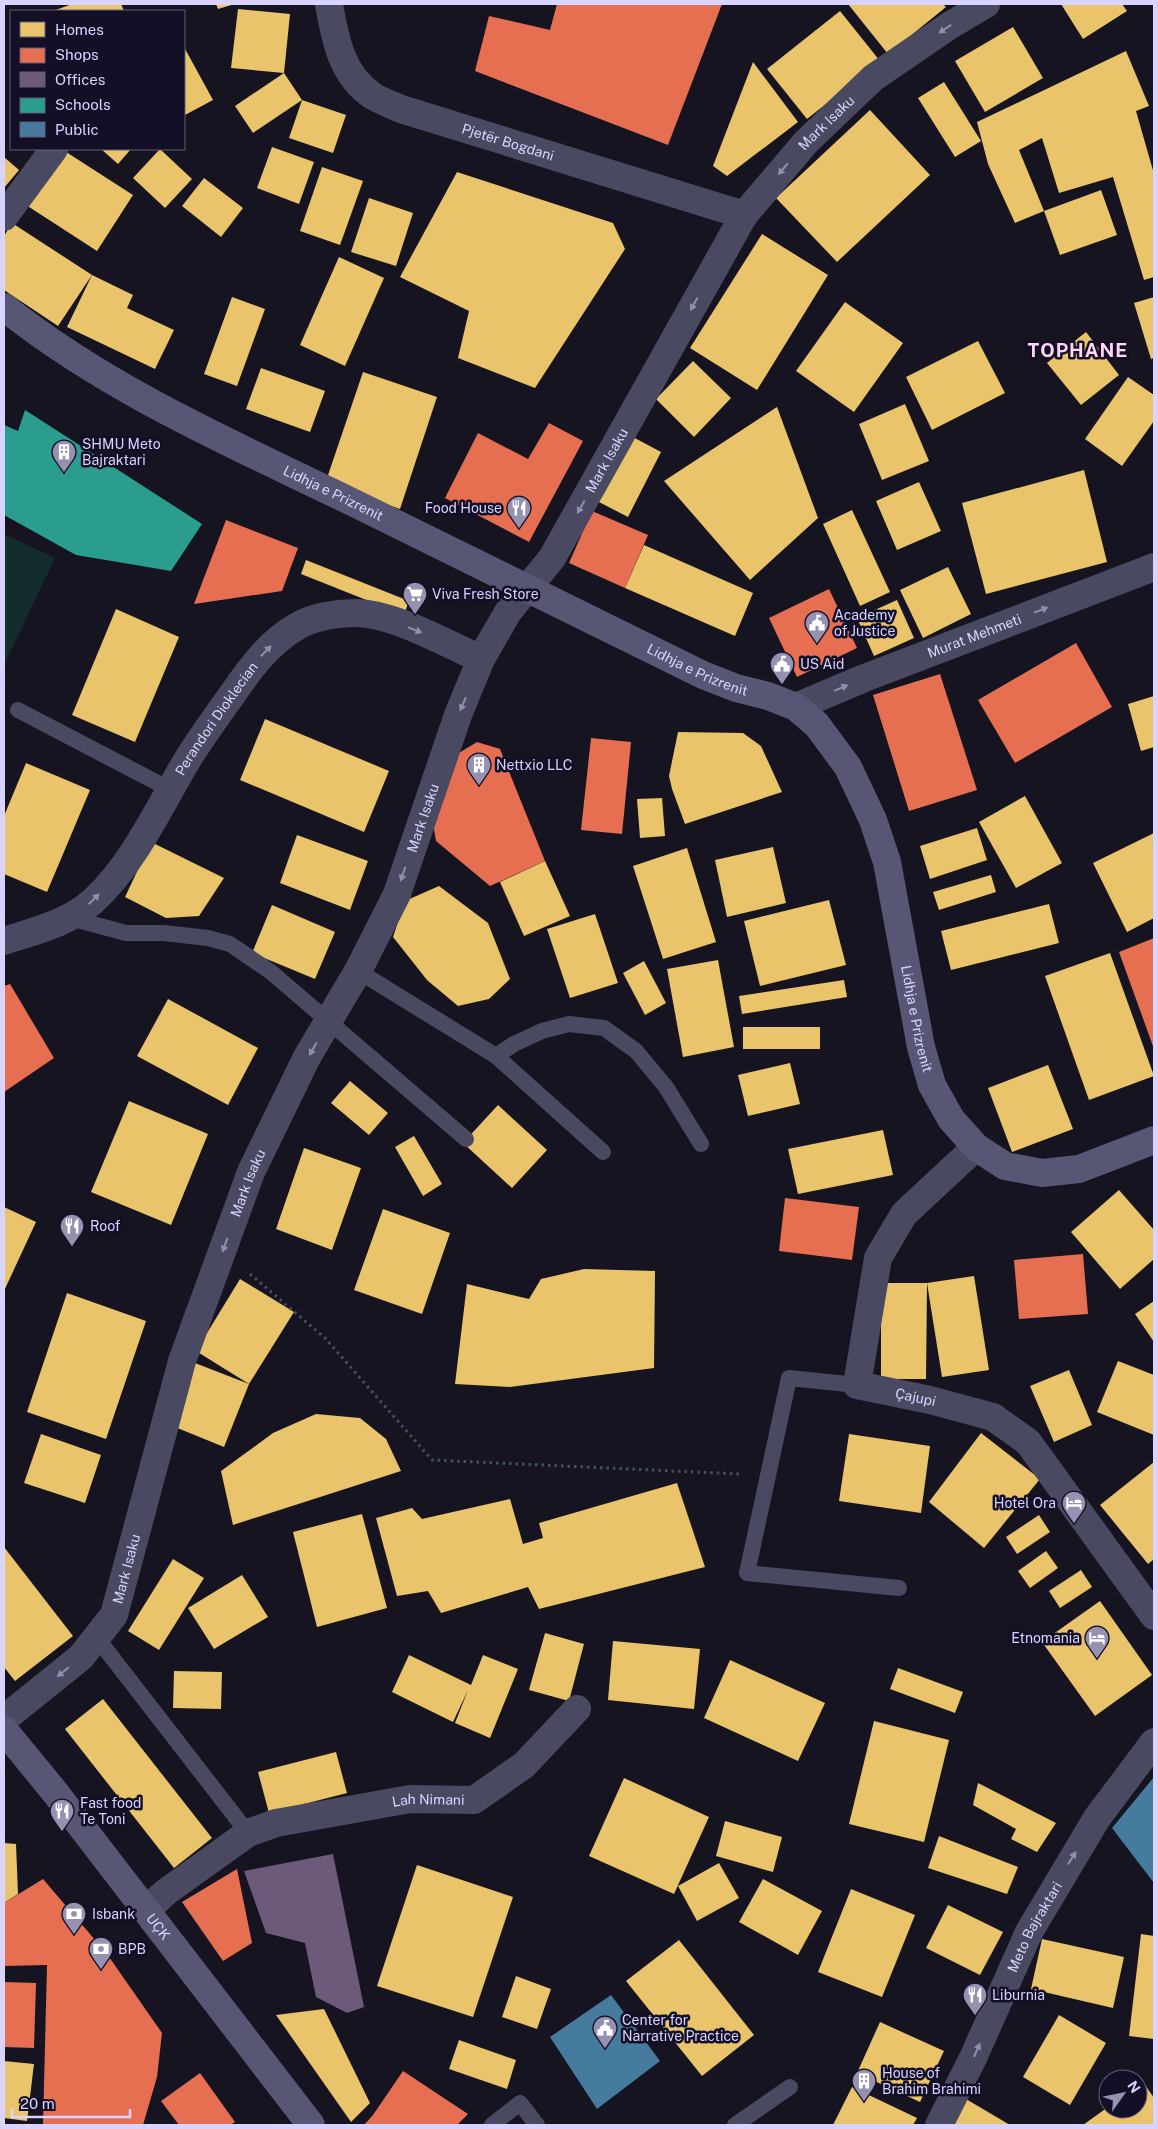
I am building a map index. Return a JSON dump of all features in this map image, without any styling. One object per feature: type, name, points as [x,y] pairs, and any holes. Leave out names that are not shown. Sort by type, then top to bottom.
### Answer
[{"type":"street","name":"Pjetër Bogdani","points":[[329,4],[335,38],[343,61],[358,83],[373,96],[401,109],[744,215]]},
{"type":"street","name":"Mark Isaku","points":[[4,1719],[75,1663],[114,1615],[182,1361],[251,1172],[308,1057],[358,971],[397,894],[458,715],[482,659],[508,612],[552,558],[744,215],[806,142],[873,78],[949,26],[986,4]]},
{"type":"street","points":[[4,217],[53,150]]},
{"type":"street","name":"Lidhja e Prizrenit","points":[[4,307],[31,328],[101,374],[174,416],[528,587],[703,675],[736,688],[768,696],[796,707],[817,724],[843,760],[873,820],[887,862],[921,1046],[932,1085],[951,1119],[976,1147],[1005,1166],[1042,1173],[1079,1169],[1154,1140]]},
{"type":"street","name":"Murat Mehmeti","points":[[796,707],[862,679],[1154,567]]},
{"type":"street","name":"Perandori Dioklecian","points":[[4,941],[70,918],[93,901],[122,868],[190,757],[252,666],[273,644],[296,626],[322,617],[356,613],[386,618],[482,659]]},
{"type":"street","points":[[857,1385],[878,1258],[904,1214],[976,1147]]},
{"type":"street","name":"Çajupi","points":[[857,1385],[930,1400],[993,1417],[1028,1442],[1154,1616]]},
{"type":"street","name":"Lah Nimani","points":[[146,1910],[166,1892],[248,1832],[276,1823],[410,1799],[474,1800],[524,1765],[577,1709]]},
{"type":"street","name":"UÇK","points":[[4,1730],[60,1798],[311,2125]]},
{"type":"street","name":"Meto Bajraktari","points":[[939,2125],[974,2058],[1029,1932],[1097,1818],[1154,1742]]},
{"type":"lane","points":[[18,710],[171,790]]},
{"type":"lane","points":[[70,918],[126,933],[164,933],[208,938],[230,944],[271,972],[466,1139]]},
{"type":"lane","points":[[358,971],[496,1056],[603,1152]]},
{"type":"lane","points":[[496,1056],[514,1044],[569,1024],[604,1028],[636,1051],[666,1087],[701,1144]]},
{"type":"lane","points":[[857,1385],[789,1378],[747,1572],[899,1588]]},
{"type":"lane","points":[[97,1638],[248,1832]]},
{"type":"lane","points":[[735,2125],[790,2087]]},
{"type":"lane","points":[[492,2125],[520,2103],[537,2125]]},
{"type":"path","points":[[223,1251],[325,1338],[432,1460],[768,1475]]},
{"type":"green space","points":[[4,534],[55,558],[4,665]]},
{"type":"building: Homes","points":[[72,4],[121,4],[124,10],[56,10]]},
{"type":"building: Homes","points":[[216,4],[235,4],[218,9]]},
{"type":"building: Homes","points":[[848,4],[943,4],[946,7],[888,54]]},
{"type":"building: Homes","points":[[1061,4],[1122,4],[1127,11],[1083,39]]},
{"type":"building: Homes","points":[[238,9],[290,14],[284,73],[231,68]]},
{"type":"building: Homes","points":[[840,11],[880,61],[807,119],[767,69]]},
{"type":"building: Homes","points":[[1013,27],[1043,78],[985,112],[955,61]]},
{"type":"building: Homes","points":[[185,49],[213,100],[185,115]]},
{"type":"building: Homes","points":[[1126,51],[1149,106],[1136,111],[1154,174],[1154,277],[1144,280],[1113,177],[1059,193],[1042,138],[1019,150],[1044,211],[1015,223],[988,164],[977,122]]},
{"type":"building: Homes","points":[[753,62],[798,122],[727,176],[713,166]]},
{"type":"building: Homes","points":[[284,73],[302,100],[253,133],[235,106]]},
{"type":"building: Homes","points":[[944,82],[981,141],[955,157],[918,98]]},
{"type":"building: Homes","points":[[302,100],[346,115],[333,153],[289,138]]},
{"type":"building: Homes","points":[[870,110],[930,175],[837,262],[776,198]]},
{"type":"building: Homes","points":[[272,147],[314,162],[299,204],[257,188]]},
{"type":"building: Homes","points":[[63,150],[133,195],[97,251],[26,205]]},
{"type":"building: Homes","points":[[102,150],[130,150],[118,164]]},
{"type":"building: Homes","points":[[161,150],[192,179],[165,208],[133,178]]},
{"type":"building: Homes","points":[[4,157],[19,170],[4,188]]},
{"type":"building: Homes","points":[[322,167],[363,181],[340,245],[300,231]]},
{"type":"building: Homes","points":[[457,172],[613,223],[625,249],[535,388],[458,358],[469,311],[400,277]]},
{"type":"building: Homes","points":[[204,178],[243,208],[221,237],[182,206]]},
{"type":"building: Homes","points":[[1101,190],[1117,235],[1060,255],[1044,211]]},
{"type":"building: Homes","points":[[369,198],[413,213],[396,266],[351,252]]},
{"type":"building: Homes","points":[[12,223],[92,275],[58,326],[4,290],[4,236]]},
{"type":"building: Homes","points":[[762,234],[828,275],[757,390],[690,348]]},
{"type":"building: Homes","points":[[339,257],[384,278],[345,366],[300,345]]},
{"type":"building: Homes","points":[[92,275],[133,295],[127,308],[174,330],[155,369],[67,327]]},
{"type":"building: Homes","points":[[232,297],[265,309],[237,386],[204,374]]},
{"type":"building: Homes","points":[[1154,297],[1154,358],[1151,359],[1134,303]]},
{"type":"building: Homes","points":[[845,302],[903,343],[854,412],[796,371]]},
{"type":"building: Homes","points":[[1086,332],[1119,375],[1081,405],[1047,363]]},
{"type":"building: Homes","points":[[978,341],[1005,393],[932,430],[906,377]]},
{"type":"building: Homes","points":[[693,361],[731,398],[694,437],[656,399]]},
{"type":"building: Homes","points":[[261,368],[325,391],[310,432],[246,409]]},
{"type":"building: Homes","points":[[363,372],[437,397],[400,509],[325,484]]},
{"type":"building: Homes","points":[[1128,377],[1154,395],[1154,421],[1122,466],[1085,439]]},
{"type":"building: Homes","points":[[905,404],[929,461],[882,480],[859,424]]},
{"type":"building: Homes","points":[[777,407],[818,518],[750,580],[664,481]]},
{"type":"building: Homes","points":[[631,436],[661,452],[628,517],[597,501]]},
{"type":"building: Homes","points":[[1084,470],[1107,562],[986,594],[962,503]]},
{"type":"building: Homes","points":[[919,482],[941,531],[897,550],[876,501]]},
{"type":"building: Homes","points":[[852,510],[890,592],[860,606],[823,524]]},
{"type":"building: Homes","points":[[644,545],[753,593],[735,636],[625,588]]},
{"type":"building: Homes","points":[[306,560],[409,601],[404,615],[301,574]]},
{"type":"building: Homes","points":[[948,567],[971,614],[923,638],[900,590]]},
{"type":"building: Homes","points":[[897,600],[914,638],[874,656],[857,618]]},
{"type":"building: Homes","points":[[116,609],[179,637],[135,742],[72,715]]},
{"type":"building: Homes","points":[[1154,696],[1154,747],[1141,751],[1128,704]]},
{"type":"building: Homes","points":[[265,719],[389,771],[364,832],[240,780]]},
{"type":"building: Homes","points":[[678,732],[743,733],[761,746],[782,792],[685,824],[669,776]]},
{"type":"building: Homes","points":[[26,763],[90,790],[47,892],[4,874],[4,816]]},
{"type":"building: Homes","points":[[1025,796],[1062,863],[1016,888],[979,822]]},
{"type":"building: Homes","points":[[662,798],[665,836],[640,838],[637,799]]},
{"type":"building: Homes","points":[[977,828],[987,860],[930,879],[920,846]]},
{"type":"building: Homes","points":[[1154,833],[1154,918],[1127,932],[1093,863]]},
{"type":"building: Homes","points":[[297,835],[368,861],[350,910],[280,883]]},
{"type":"building: Homes","points":[[151,842],[224,878],[199,916],[166,918],[125,897]]},
{"type":"building: Homes","points":[[773,847],[786,903],[727,917],[715,860]]},
{"type":"building: Homes","points":[[687,848],[716,942],[663,959],[633,866]]},
{"type":"building: Homes","points":[[545,861],[570,916],[524,936],[500,882]]},
{"type":"building: Homes","points":[[991,875],[996,892],[939,910],[933,892]]},
{"type":"building: Homes","points":[[439,886],[488,923],[510,979],[489,999],[458,1006],[427,980],[393,937],[405,901]]},
{"type":"building: Homes","points":[[829,900],[846,965],[760,986],[744,921]]},
{"type":"building: Homes","points":[[1049,904],[1059,943],[951,970],[941,931]]},
{"type":"building: Homes","points":[[272,905],[335,932],[315,979],[252,953]]},
{"type":"building: Homes","points":[[595,914],[618,983],[570,998],[547,929]]},
{"type":"building: Homes","points":[[1110,953],[1154,1076],[1089,1100],[1045,976]]},
{"type":"building: Homes","points":[[718,960],[734,1047],[683,1057],[667,969]]},
{"type":"building: Homes","points":[[644,961],[666,1003],[645,1015],[623,973]]},
{"type":"building: Homes","points":[[844,980],[847,997],[742,1014],[739,996]]},
{"type":"building: Homes","points":[[168,999],[258,1048],[228,1105],[137,1056]]},
{"type":"building: Homes","points":[[743,1027],[820,1027],[820,1049],[743,1049]]},
{"type":"building: Homes","points":[[790,1063],[800,1104],[748,1116],[738,1075]]},
{"type":"building: Homes","points":[[1048,1065],[1073,1129],[1012,1152],[988,1088]]},
{"type":"building: Homes","points":[[350,1081],[388,1113],[369,1135],[331,1103]]},
{"type":"building: Homes","points":[[129,1101],[208,1134],[171,1225],[91,1192]]},
{"type":"building: Homes","points":[[498,1105],[547,1150],[512,1188],[463,1143]]},
{"type":"building: Homes","points":[[883,1130],[893,1175],[798,1194],[788,1149]]},
{"type":"building: Homes","points":[[414,1136],[442,1184],[423,1196],[395,1147]]},
{"type":"building: Homes","points":[[304,1148],[361,1168],[332,1250],[276,1229]]},
{"type":"building: Homes","points":[[1119,1190],[1154,1230],[1154,1259],[1120,1289],[1071,1232]]},
{"type":"building: Homes","points":[[4,1207],[36,1222],[4,1291]]},
{"type":"building: Homes","points":[[383,1209],[450,1233],[422,1314],[354,1290]]},
{"type":"building: Homes","points":[[584,1269],[655,1271],[654,1368],[510,1387],[455,1384],[467,1284],[529,1299],[541,1279]]},
{"type":"building: Homes","points":[[974,1276],[989,1370],[942,1377],[927,1283]]},
{"type":"building: Homes","points":[[240,1279],[294,1312],[249,1384],[196,1351]]},
{"type":"building: Homes","points":[[881,1283],[927,1283],[926,1379],[881,1379]]},
{"type":"building: Homes","points":[[67,1293],[146,1321],[106,1439],[27,1412]]},
{"type":"building: Homes","points":[[1154,1301],[1154,1342],[1135,1314]]},
{"type":"building: Homes","points":[[1118,1361],[1154,1375],[1154,1435],[1097,1412]]},
{"type":"building: Homes","points":[[195,1363],[249,1384],[224,1447],[170,1425]]},
{"type":"building: Homes","points":[[1069,1370],[1092,1425],[1054,1442],[1030,1386]]},
{"type":"building: Homes","points":[[316,1414],[360,1418],[386,1439],[401,1471],[233,1525],[221,1471],[273,1433]]},
{"type":"building: Homes","points":[[981,1433],[1040,1479],[984,1548],[929,1502]]},
{"type":"building: Homes","points":[[41,1434],[101,1455],[85,1503],[24,1483]]},
{"type":"building: Homes","points":[[849,1434],[930,1446],[921,1513],[839,1501]]},
{"type":"building: Homes","points":[[1154,1462],[1154,1559],[1148,1564],[1100,1505]]},
{"type":"building: Homes","points":[[677,1483],[705,1567],[539,1609],[528,1587],[441,1613],[428,1591],[397,1596],[376,1518],[412,1508],[422,1519],[510,1499],[523,1544],[543,1538],[539,1523]]},
{"type":"building: Homes","points":[[362,1514],[387,1608],[317,1627],[293,1532]]},
{"type":"building: Homes","points":[[1039,1515],[1050,1532],[1017,1554],[1006,1537]]},
{"type":"building: Homes","points":[[4,1547],[73,1636],[15,1681],[4,1667]]},
{"type":"building: Homes","points":[[1046,1551],[1058,1568],[1030,1588],[1018,1571]]},
{"type":"building: Homes","points":[[173,1559],[204,1578],[159,1650],[128,1631]]},
{"type":"building: Homes","points":[[1081,1570],[1092,1587],[1060,1608],[1049,1591]]},
{"type":"building: Homes","points":[[242,1575],[268,1617],[214,1649],[188,1608]]},
{"type":"building: Homes","name":"Etnomania","points":[[1100,1601],[1152,1675],[1095,1716],[1042,1642]]},
{"type":"building: Homes","points":[[545,1633],[584,1644],[569,1701],[529,1690]]},
{"type":"building: Homes","points":[[613,1641],[700,1649],[694,1709],[608,1700]]},
{"type":"building: Homes","points":[[409,1655],[471,1685],[483,1655],[518,1669],[490,1738],[455,1723],[468,1690],[453,1722],[392,1692]]},
{"type":"building: Homes","points":[[730,1660],[825,1703],[798,1761],[704,1718]]},
{"type":"building: Homes","points":[[898,1668],[963,1692],[955,1713],[890,1689]]},
{"type":"building: Homes","points":[[174,1671],[222,1672],[221,1709],[173,1708]]},
{"type":"building: Homes","points":[[103,1699],[212,1838],[174,1868],[65,1729]]},
{"type":"building: Homes","points":[[874,1721],[949,1740],[924,1842],[849,1824]]},
{"type":"building: Homes","points":[[336,1752],[347,1793],[269,1813],[258,1772]]},
{"type":"building: Homes","points":[[624,1778],[709,1817],[674,1894],[589,1856]]},
{"type":"building: Homes","points":[[978,1783],[1056,1823],[1037,1852],[1011,1839],[1016,1829],[973,1805]]},
{"type":"building: Homes","points":[[725,1821],[782,1837],[773,1872],[716,1856]]},
{"type":"building: Homes","points":[[939,1836],[1018,1867],[1007,1894],[928,1868]]},
{"type":"building: Homes","points":[[4,1843],[16,1844],[18,1894],[4,1903]]},
{"type":"building: Homes","points":[[719,1863],[739,1898],[697,1921],[678,1886]]},
{"type":"building: Homes","points":[[417,1865],[513,1897],[473,2017],[377,1986]]},
{"type":"building: Homes","points":[[763,1879],[822,1911],[798,1955],[739,1922]]},
{"type":"building: Homes","points":[[851,1889],[915,1915],[882,1997],[818,1972]]},
{"type":"building: Homes","points":[[948,1905],[1003,1932],[980,1975],[926,1948]]},
{"type":"building: Homes","points":[[1141,1934],[1154,1936],[1154,2039],[1129,2036]]},
{"type":"building: Homes","points":[[1042,1939],[1124,1957],[1113,2008],[1031,1989]]},
{"type":"building: Homes","points":[[679,1940],[754,2035],[702,2076],[626,1981]]},
{"type":"building: Homes","points":[[516,1976],[551,1989],[537,2029],[502,2017]]},
{"type":"building: Homes","points":[[324,2009],[370,2103],[351,2122],[276,2015]]},
{"type":"building: Homes","points":[[1059,2015],[1106,2043],[1070,2105],[1023,2077]]},
{"type":"building: Homes","points":[[880,2022],[944,2051],[920,2102],[857,2073]]},
{"type":"building: Homes","points":[[459,2040],[516,2060],[507,2089],[449,2069]]},
{"type":"building: Homes","points":[[4,2061],[34,2064],[27,2121],[4,2118]]},
{"type":"building: Homes","name":"House of Brahim Brahimi","points":[[852,2087],[917,2118],[913,2125],[833,2125]]},
{"type":"building: Homes","points":[[1148,2089],[1154,2098],[1154,2125],[1083,2125],[1098,2114],[1098,2119],[1148,2119]]},
{"type":"building: Homes","points":[[966,2099],[1010,2125],[951,2125]]},
{"type":"building: Shops","points":[[557,4],[722,4],[668,145],[475,71],[489,16],[550,30]]},
{"type":"building: Shops","points":[[549,423],[583,441],[529,542],[445,498],[478,433],[528,459]]},
{"type":"building: Shops","points":[[592,511],[648,535],[625,588],[569,563]]},
{"type":"building: Shops","points":[[226,520],[298,548],[282,591],[194,604]]},
{"type":"building: Shops","points":[[829,589],[857,648],[797,677],[769,618]]},
{"type":"building: Shops","points":[[1076,643],[1112,707],[1015,763],[978,700]]},
{"type":"building: Shops","points":[[940,674],[977,790],[909,811],[873,695]]},
{"type":"building: Shops","points":[[591,738],[631,742],[622,834],[581,830]]},
{"type":"building: Shops","name":"Nettxio LLC","points":[[477,742],[500,749],[545,861],[490,886],[436,841],[432,817],[454,756]]},
{"type":"building: Shops","points":[[1154,938],[1154,1049],[1119,952]]},
{"type":"building: Shops","points":[[10,984],[54,1058],[4,1092],[4,986]]},
{"type":"building: Shops","points":[[785,1198],[859,1207],[852,1260],[779,1251]]},
{"type":"building: Shops","points":[[1083,1254],[1088,1314],[1019,1319],[1014,1260]]},
{"type":"building: Shops","points":[[237,1869],[252,1943],[223,1961],[182,1902]]},
{"type":"building: Shops","points":[[43,1879],[107,1954],[162,2033],[157,2077],[143,2125],[43,2125],[47,1965],[4,1966],[4,1903]]},
{"type":"building: Shops","points":[[4,1982],[36,1983],[34,2048],[4,2047]]},
{"type":"building: Shops","points":[[403,2071],[468,2114],[457,2125],[364,2125]]},
{"type":"building: Shops","points":[[200,2073],[235,2122],[230,2125],[179,2125],[161,2101]]},
{"type":"building: Offices","points":[[333,1854],[364,2007],[347,2013],[316,1997],[305,1943],[266,1933],[244,1871]]},
{"type":"building: Schools","name":"SHMU Meto Bajraktari","points":[[25,410],[202,524],[171,571],[76,555],[4,515],[4,425],[18,431]]},
{"type":"building: Public","points":[[1154,1777],[1154,1883],[1112,1828]]},
{"type":"building: Public","name":"Center for Narrative Practice","points":[[611,1995],[660,2061],[597,2109],[550,2037]]},
{"type":"place","name":"SHMU Meto Bajraktari","points":[[64,473]]},
{"type":"place","name":"Food House","points":[[519,529]]},
{"type":"place","name":"Viva Fresh Store","points":[[415,615]]},
{"type":"place","name":"Academy of Justice","points":[[817,644]]},
{"type":"place","name":"US Aid","points":[[782,685]]},
{"type":"place","name":"Nettxio LLC","points":[[479,786]]},
{"type":"place","name":"Roof","points":[[72,1247]]},
{"type":"place","name":"Hotel Ora","points":[[1074,1524]]},
{"type":"place","name":"Etnomania","points":[[1097,1659]]},
{"type":"place","name":"Fast food Te Toni","points":[[62,1832]]},
{"type":"place","name":"Isbank","points":[[74,1935]]},
{"type":"place","name":"BPB","points":[[101,1970]]},
{"type":"place","name":"Liburnia","points":[[975,2016]]},
{"type":"place","name":"Center for Narrative Practice","points":[[605,2049]]},
{"type":"place","name":"House of Brahim Brahimi","points":[[864,2102]]},
{"type":"district","name":"TOPHANE","points":[[1078,350]]}]
